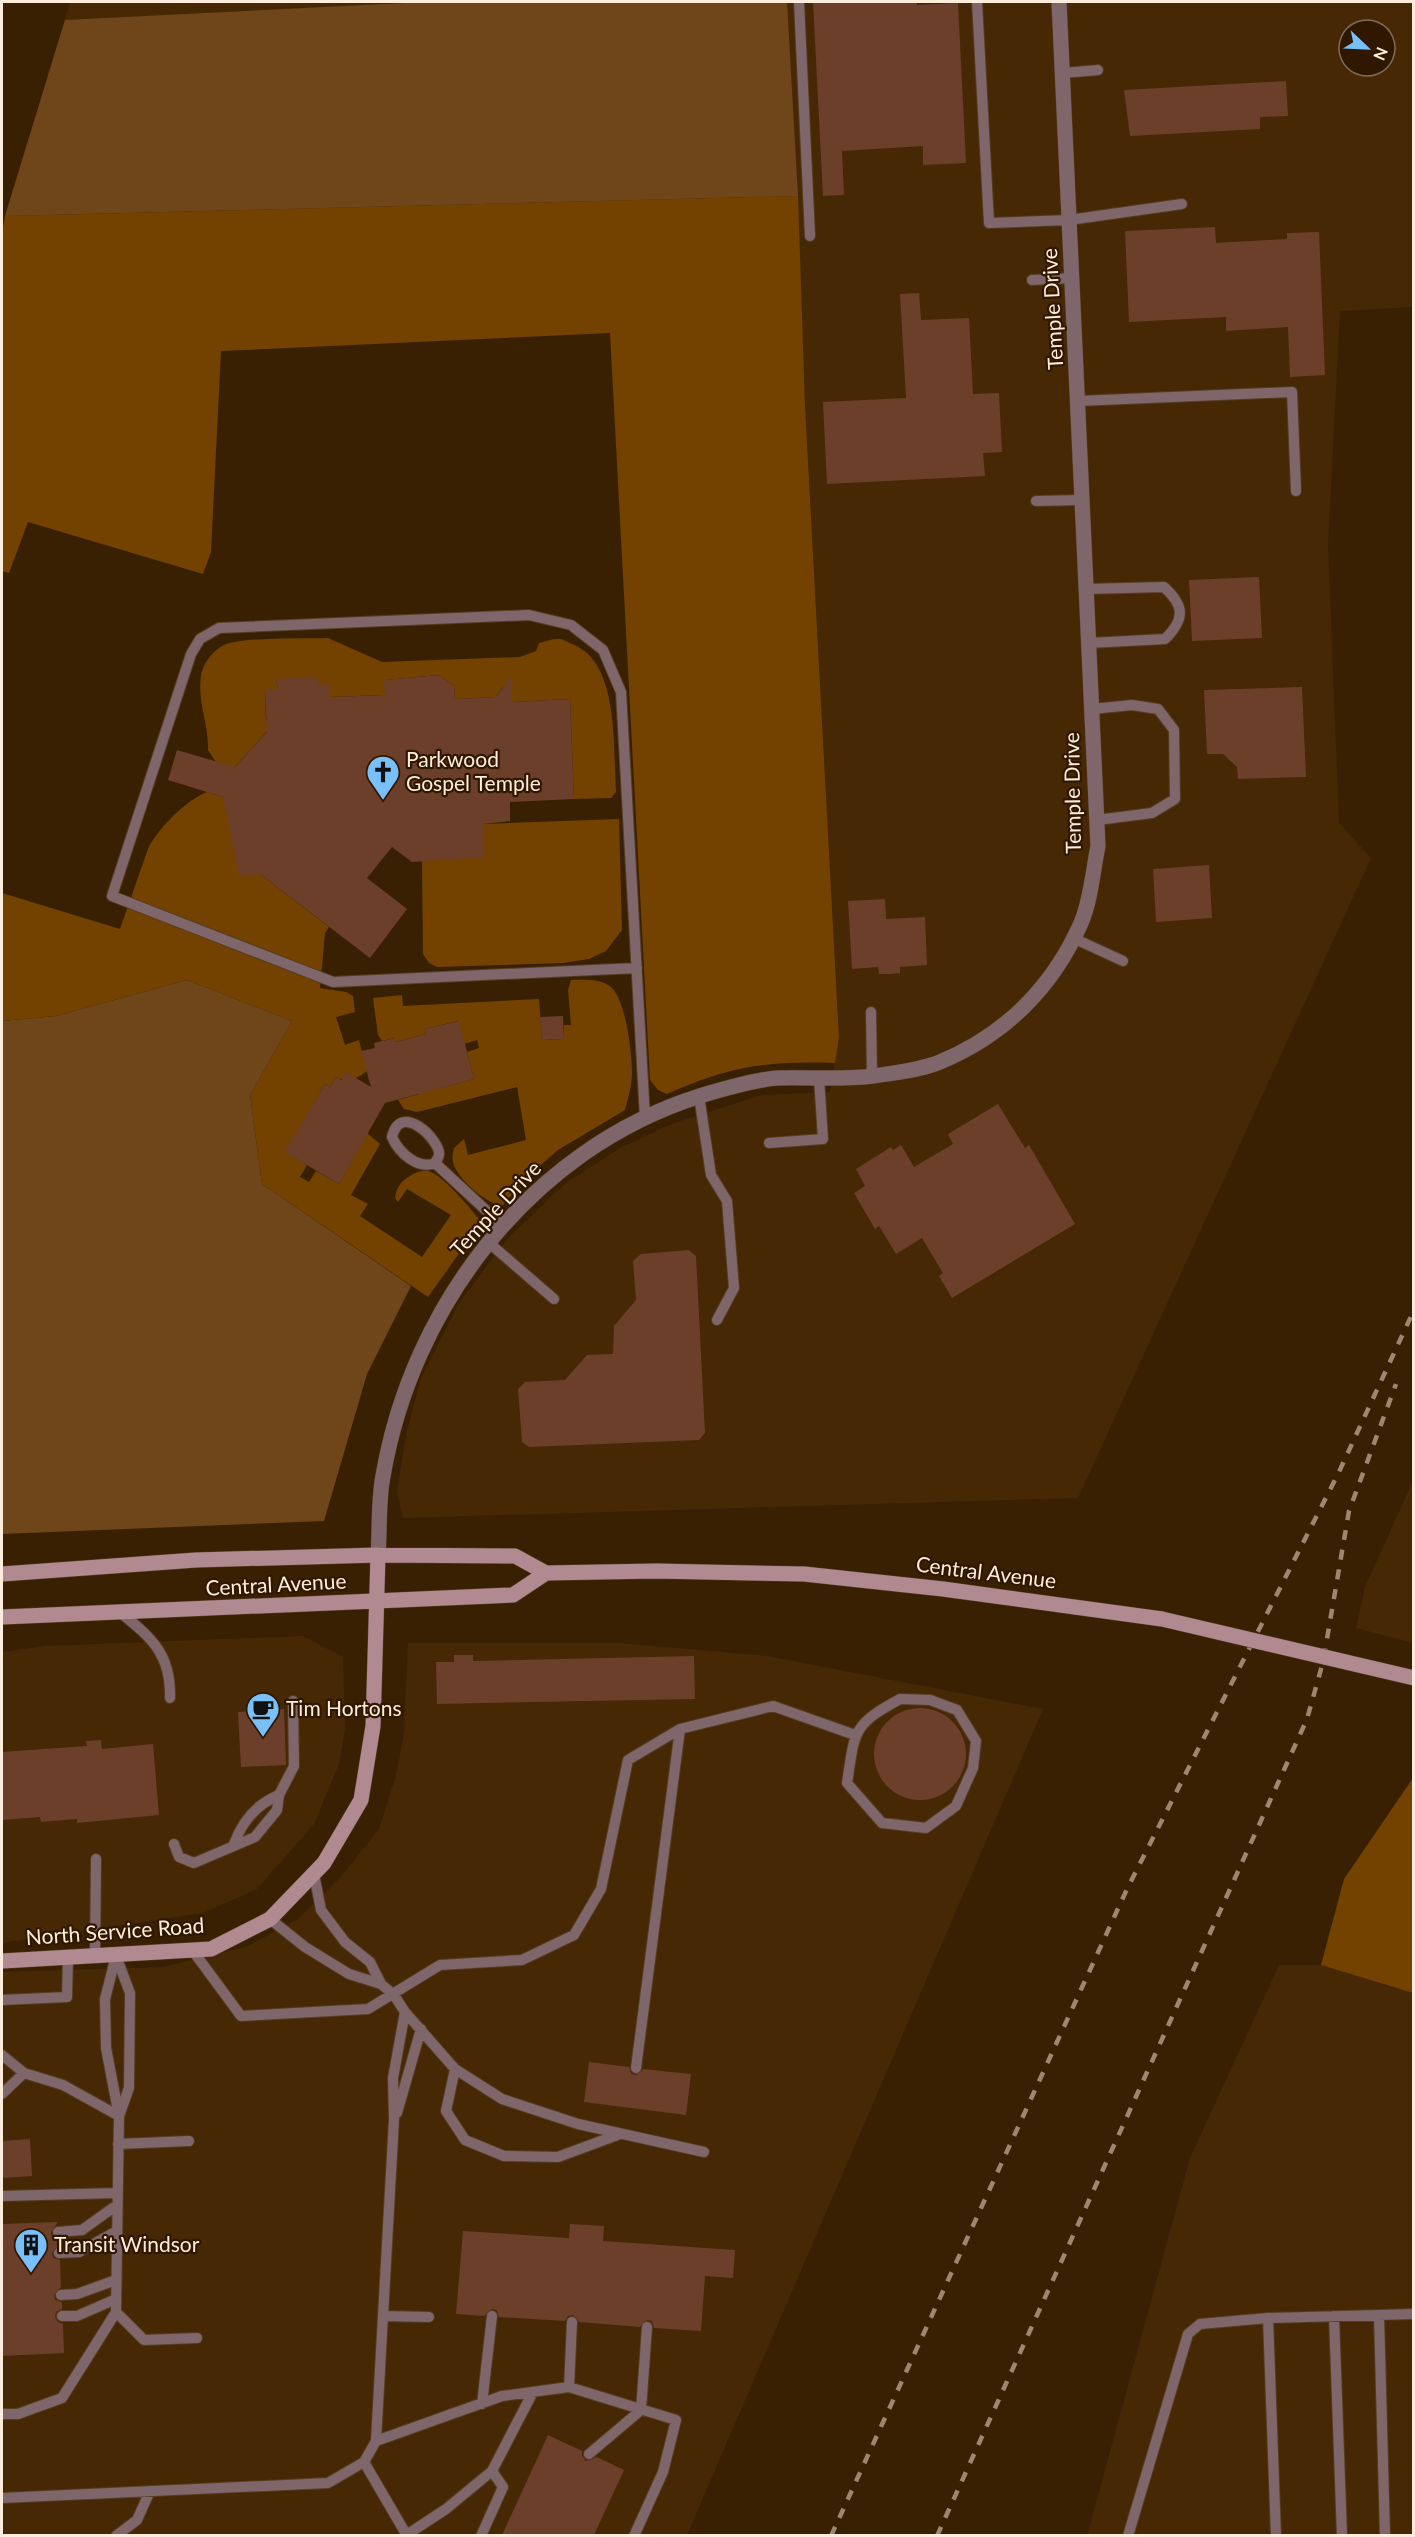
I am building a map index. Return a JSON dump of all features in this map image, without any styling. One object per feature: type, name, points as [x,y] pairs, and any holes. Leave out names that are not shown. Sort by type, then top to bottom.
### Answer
[{"type":"street","name":"Temple Drive","points":[[378,1602],[382,1478],[401,1400],[428,1336],[463,1275],[488,1242],[536,1192],[587,1150],[645,1118],[699,1096],[773,1078],[872,1076],[939,1063],[1005,1026],[1051,978],[1082,920],[1098,846],[1059,2]]},
{"type":"street","name":"Central Avenue","points":[[2,1574],[196,1560],[378,1556],[515,1556],[546,1573],[656,1571],[804,1574],[943,1589],[1162,1619],[1413,1678]]},
{"type":"street","name":"Central Avenue","points":[[2,1617],[513,1595],[546,1573]]},
{"type":"street","name":"North Service Road","points":[[2,1961],[210,1949],[270,1919],[324,1863],[361,1800],[373,1726],[378,1602]]},
{"type":"lane","points":[[799,2],[810,236]]},
{"type":"lane","points":[[977,2],[989,223],[1070,220],[1182,204]]},
{"type":"lane","points":[[1063,73],[1098,70]]},
{"type":"lane","points":[[1032,280],[1072,278]]},
{"type":"lane","points":[[1078,402],[1292,392],[1296,491]]},
{"type":"lane","points":[[1036,501],[1082,500]]},
{"type":"lane","points":[[1086,589],[1164,587],[1176,597],[1181,612],[1177,627],[1165,639],[1089,643]]},
{"type":"lane","points":[[636,968],[333,982],[112,896],[191,654],[200,639],[219,628],[529,615],[571,625],[603,650],[621,692],[645,1118]]},
{"type":"lane","points":[[1092,709],[1132,705],[1158,709],[1174,730],[1175,799],[1152,813],[1097,820]]},
{"type":"lane","points":[[1073,938],[1123,961]]},
{"type":"lane","points":[[871,1012],[872,1076]]},
{"type":"lane","points":[[769,1143],[823,1139],[819,1078]]},
{"type":"lane","points":[[699,1096],[711,1176],[727,1201],[734,1288],[717,1320]]},
{"type":"lane","points":[[401,1122],[411,1122],[419,1127],[437,1146],[439,1154],[435,1163],[426,1167],[418,1164],[396,1146],[392,1137],[394,1128],[401,1122]]},
{"type":"lane","points":[[435,1163],[503,1226]]},
{"type":"lane","points":[[488,1242],[554,1299]]},
{"type":"lane","points":[[122,1613],[146,1633],[161,1650],[170,1683],[170,1698]]},
{"type":"lane","points":[[900,1699],[930,1700],[957,1710],[976,1741],[973,1768],[956,1806],[926,1828],[882,1823],[847,1783],[855,1735],[872,1715],[900,1699]]},
{"type":"lane","points":[[174,1844],[179,1857],[194,1863],[214,1857],[234,1844],[255,1837],[277,1810],[279,1795],[294,1766],[293,1701]]},
{"type":"lane","points":[[193,1951],[241,2016],[368,2009],[440,1965],[522,1960],[574,1935],[601,1889],[628,1760],[681,1729],[773,1706],[855,1735]]},
{"type":"lane","points":[[636,2068],[681,1729]]},
{"type":"lane","points":[[234,1844],[240,1828],[264,1801],[279,1795]]},
{"type":"lane","points":[[95,1956],[96,1859]]},
{"type":"lane","points":[[314,1874],[321,1910],[345,1942],[370,1962],[381,1984]]},
{"type":"lane","points":[[270,1919],[305,1947],[349,1974],[381,1984],[394,1995],[405,2012],[455,2069],[502,2098],[578,2124],[704,2152]]},
{"type":"lane","points":[[116,1956],[130,1993],[129,2088],[119,2116]]},
{"type":"lane","points":[[2,2414],[18,2414],[62,2398],[116,2312],[119,2116],[106,2048],[105,1999],[116,1956]]},
{"type":"lane","points":[[2,2000],[67,1997],[68,1958]]},
{"type":"lane","points":[[2,2498],[328,2483],[364,2462],[376,2441],[394,2119],[393,2078],[405,2012]]},
{"type":"lane","points":[[394,2119],[404,2094],[421,2030]]},
{"type":"lane","points":[[2,2055],[24,2073],[63,2085],[119,2116]]},
{"type":"lane","points":[[455,2069],[447,2111],[465,2140],[504,2156],[558,2157],[621,2134]]},
{"type":"lane","points":[[2,2094],[24,2073]]},
{"type":"lane","points":[[118,2144],[189,2141]]},
{"type":"lane","points":[[2,2196],[117,2193]]},
{"type":"lane","points":[[58,2232],[82,2230],[117,2205]]},
{"type":"lane","points":[[59,2253],[79,2252],[117,2231]]},
{"type":"lane","points":[[61,2295],[77,2294],[116,2280]]},
{"type":"lane","points":[[62,2316],[77,2316],[116,2299]]},
{"type":"lane","points":[[116,2312],[144,2340],[197,2338]]},
{"type":"lane","points":[[1128,2535],[1188,2334],[1200,2324],[1268,2318],[1413,2314]]},
{"type":"lane","points":[[1379,2315],[1385,2535]]},
{"type":"lane","points":[[383,2316],[429,2317]]},
{"type":"lane","points":[[482,2404],[492,2316]]},
{"type":"lane","points":[[1334,2316],[1342,2535]]},
{"type":"lane","points":[[1268,2318],[1276,2535]]},
{"type":"lane","points":[[569,2387],[572,2322]]},
{"type":"lane","points":[[589,2454],[641,2410],[647,2327]]},
{"type":"lane","points":[[376,2441],[502,2396],[569,2387],[676,2421],[663,2472],[634,2535]]},
{"type":"lane","points":[[364,2462],[406,2535],[446,2509],[492,2471],[533,2392]]},
{"type":"lane","points":[[481,2535],[503,2487],[492,2471]]},
{"type":"lane","points":[[116,2535],[138,2520],[150,2491]]},
{"type":"shaded area","points":[[70,2],[1413,2],[1413,307],[1340,311],[1328,545],[1339,823],[1371,858],[1078,1498],[403,1518],[397,1492],[406,1435],[421,1378],[459,1303],[510,1236],[566,1183],[620,1148],[674,1123],[762,1095],[830,1092],[839,1038],[805,405],[797,197],[5,216]]},
{"type":"shaded area","points":[[425,2],[787,2],[798,196],[5,216],[65,20]]},
{"type":"shaded area","points":[[798,196],[805,405],[839,1038],[835,1063],[788,1063],[748,1067],[710,1077],[667,1094],[658,1090],[650,1080],[610,333],[221,351],[211,552],[203,574],[28,522],[9,573],[2,571],[2,232],[5,216]]},
{"type":"shaded area","points":[[328,638],[382,662],[520,657],[536,651],[539,643],[555,639],[561,639],[574,645],[589,655],[600,670],[607,689],[614,732],[616,792],[611,798],[574,799],[570,699],[512,702],[511,686],[503,687],[496,697],[455,699],[454,686],[439,675],[385,680],[385,695],[330,697],[319,685],[276,679],[278,689],[265,690],[266,720],[273,725],[234,768],[216,762],[208,750],[200,685],[204,665],[211,655],[220,647],[241,641]]},
{"type":"shaded area","points":[[207,792],[223,797],[260,874],[329,927],[325,933],[320,988],[346,992],[353,996],[355,1012],[336,1017],[345,1045],[359,1040],[367,1071],[352,1079],[344,1080],[336,1077],[330,1087],[325,1084],[286,1152],[307,1165],[300,1177],[309,1182],[316,1171],[339,1184],[367,1133],[380,1144],[351,1195],[368,1204],[360,1216],[422,1257],[451,1215],[407,1189],[398,1202],[395,1198],[404,1180],[421,1171],[428,1171],[441,1178],[479,1219],[480,1224],[428,1297],[262,1184],[250,1095],[292,1021],[187,980],[56,1016],[2,1021],[2,893],[120,929],[149,846],[175,814],[198,796]]},
{"type":"shaded area","points":[[619,819],[622,930],[606,951],[589,959],[563,963],[437,967],[429,963],[423,954],[422,861],[483,824]]},
{"type":"shaded area","points":[[187,980],[292,1021],[250,1095],[262,1184],[411,1286],[367,1374],[324,1521],[2,1534],[2,1021],[56,1016]]},
{"type":"shaded area","points":[[571,980],[593,980],[608,985],[621,1004],[632,1064],[631,1083],[625,1110],[558,1150],[527,1177],[502,1206],[488,1201],[466,1182],[455,1168],[453,1151],[464,1139],[468,1155],[526,1140],[517,1087],[417,1112],[404,1109],[398,1100],[419,1094],[418,1088],[440,1088],[474,1079],[467,1052],[479,1048],[477,1040],[464,1044],[458,1021],[425,1029],[426,1034],[396,1042],[394,1038],[382,1041],[378,1035],[373,998],[402,995],[403,1006],[539,999],[542,1040],[564,1039],[564,1025],[571,1025],[568,990]]},
{"type":"shaded area","points":[[1413,1481],[1414,1643],[1356,1628],[1365,1587]]},
{"type":"shaded area","points":[[303,1636],[343,1657],[345,1728],[339,1764],[314,1824],[257,1889],[203,1913],[2,1943],[2,1652],[45,1646]]},
{"type":"shaded area","points":[[408,1643],[620,1643],[767,1656],[1043,1709],[687,2535],[2,2536],[2,1972],[163,1967],[246,1947],[298,1919],[341,1877],[379,1829],[397,1772],[404,1732]]},
{"type":"shaded area","points":[[1413,1778],[1413,1993],[1321,1965],[1344,1879]]},
{"type":"shaded area","points":[[1279,1965],[1321,1965],[1413,1993],[1413,2535],[1087,2536],[1190,2158]]},
{"type":"building","points":[[813,2],[917,2],[917,5],[958,3],[966,163],[923,165],[923,146],[842,151],[844,195],[823,196]]},
{"type":"building","points":[[1286,81],[1288,116],[1260,117],[1260,129],[1130,136],[1124,90]]},
{"type":"building","points":[[1215,227],[1216,243],[1287,239],[1287,233],[1319,232],[1325,375],[1290,377],[1288,327],[1226,331],[1226,317],[1129,322],[1125,231]]},
{"type":"building","points":[[919,293],[921,320],[969,318],[973,394],[999,393],[1002,452],[983,453],[985,476],[827,484],[823,402],[906,398],[900,294]]},
{"type":"building","points":[[1259,577],[1262,638],[1192,641],[1189,580]]},
{"type":"building","name":"Parkwood Gospel Temple","points":[[439,675],[454,686],[455,699],[496,697],[512,675],[512,702],[570,699],[574,799],[510,802],[510,821],[483,824],[484,857],[412,862],[392,847],[367,878],[407,909],[370,958],[260,874],[239,875],[223,797],[168,780],[177,750],[235,767],[267,732],[265,689],[278,689],[276,679],[317,677],[319,685],[330,684],[330,697],[385,695],[384,680]]},
{"type":"building","points":[[1302,687],[1306,777],[1238,779],[1237,767],[1223,754],[1207,754],[1204,690]]},
{"type":"building","points":[[1209,865],[1212,918],[1156,922],[1153,869]]},
{"type":"building","points":[[885,899],[886,919],[925,917],[927,965],[900,967],[900,973],[890,974],[879,974],[878,967],[852,969],[848,901]]},
{"type":"building","points":[[563,1016],[564,1039],[542,1040],[540,1017]]},
{"type":"building","points":[[459,1021],[474,1079],[385,1103],[339,1184],[285,1152],[325,1084],[330,1087],[336,1077],[342,1080],[346,1072],[371,1087],[361,1051],[375,1048],[374,1043],[395,1038],[396,1042],[426,1034],[425,1029]]},
{"type":"building","points":[[998,1104],[1025,1148],[1029,1145],[1075,1224],[952,1298],[939,1276],[943,1273],[922,1238],[896,1254],[879,1226],[875,1229],[854,1193],[865,1186],[856,1169],[891,1147],[893,1150],[901,1145],[914,1167],[953,1144],[948,1134]]},
{"type":"building","points":[[689,1250],[696,1256],[705,1433],[699,1440],[529,1447],[522,1442],[518,1389],[525,1382],[565,1380],[587,1355],[613,1354],[614,1326],[636,1300],[633,1261],[641,1254]]},
{"type":"building","points":[[454,1655],[473,1655],[473,1661],[694,1656],[695,1699],[437,1704],[436,1662],[454,1662]]},
{"type":"building","points":[[911,1708],[929,1708],[946,1715],[959,1728],[966,1745],[966,1763],[959,1780],[946,1793],[929,1800],[911,1800],[894,1793],[881,1780],[874,1763],[874,1745],[881,1728],[894,1715]]},
{"type":"building","name":"Tim Hortons","points":[[284,1709],[286,1765],[241,1767],[238,1712]]},
{"type":"building","points":[[101,1740],[102,1749],[153,1744],[159,1815],[77,1823],[77,1819],[41,1822],[40,1817],[2,1820],[2,1752],[87,1746],[86,1741]]},
{"type":"building","points":[[589,2062],[629,2067],[631,2074],[636,2075],[643,2069],[691,2074],[686,2115],[584,2102]]},
{"type":"building","points":[[30,2139],[32,2176],[2,2178],[2,2141]]},
{"type":"building","name":"Transit Windsor","points":[[58,2222],[51,2232],[52,2237],[59,2239],[59,2245],[52,2253],[53,2258],[60,2260],[61,2287],[54,2295],[55,2300],[62,2302],[62,2309],[56,2312],[55,2317],[63,2324],[64,2353],[2,2356],[2,2224]]},
{"type":"building","points":[[570,2224],[604,2226],[603,2241],[735,2250],[733,2278],[705,2276],[701,2331],[654,2328],[652,2321],[647,2320],[640,2327],[579,2322],[573,2315],[568,2316],[565,2321],[499,2317],[497,2310],[492,2309],[484,2316],[456,2314],[463,2231],[569,2238]]},
{"type":"building","points":[[548,2435],[582,2451],[582,2456],[586,2461],[597,2457],[624,2470],[594,2535],[502,2535]]},
{"type":"railway","points":[[831,2536],[1127,1889],[1338,1474],[1414,1310]]},
{"type":"railway","points":[[937,2536],[1307,1719],[1323,1662],[1349,1511],[1396,1384]]},
{"type":"place","name":"Parkwood Gospel Temple","points":[[383,801]]},
{"type":"place","name":"Tim Hortons","points":[[263,1738]]},
{"type":"place","name":"Transit Windsor","points":[[31,2274]]}]
